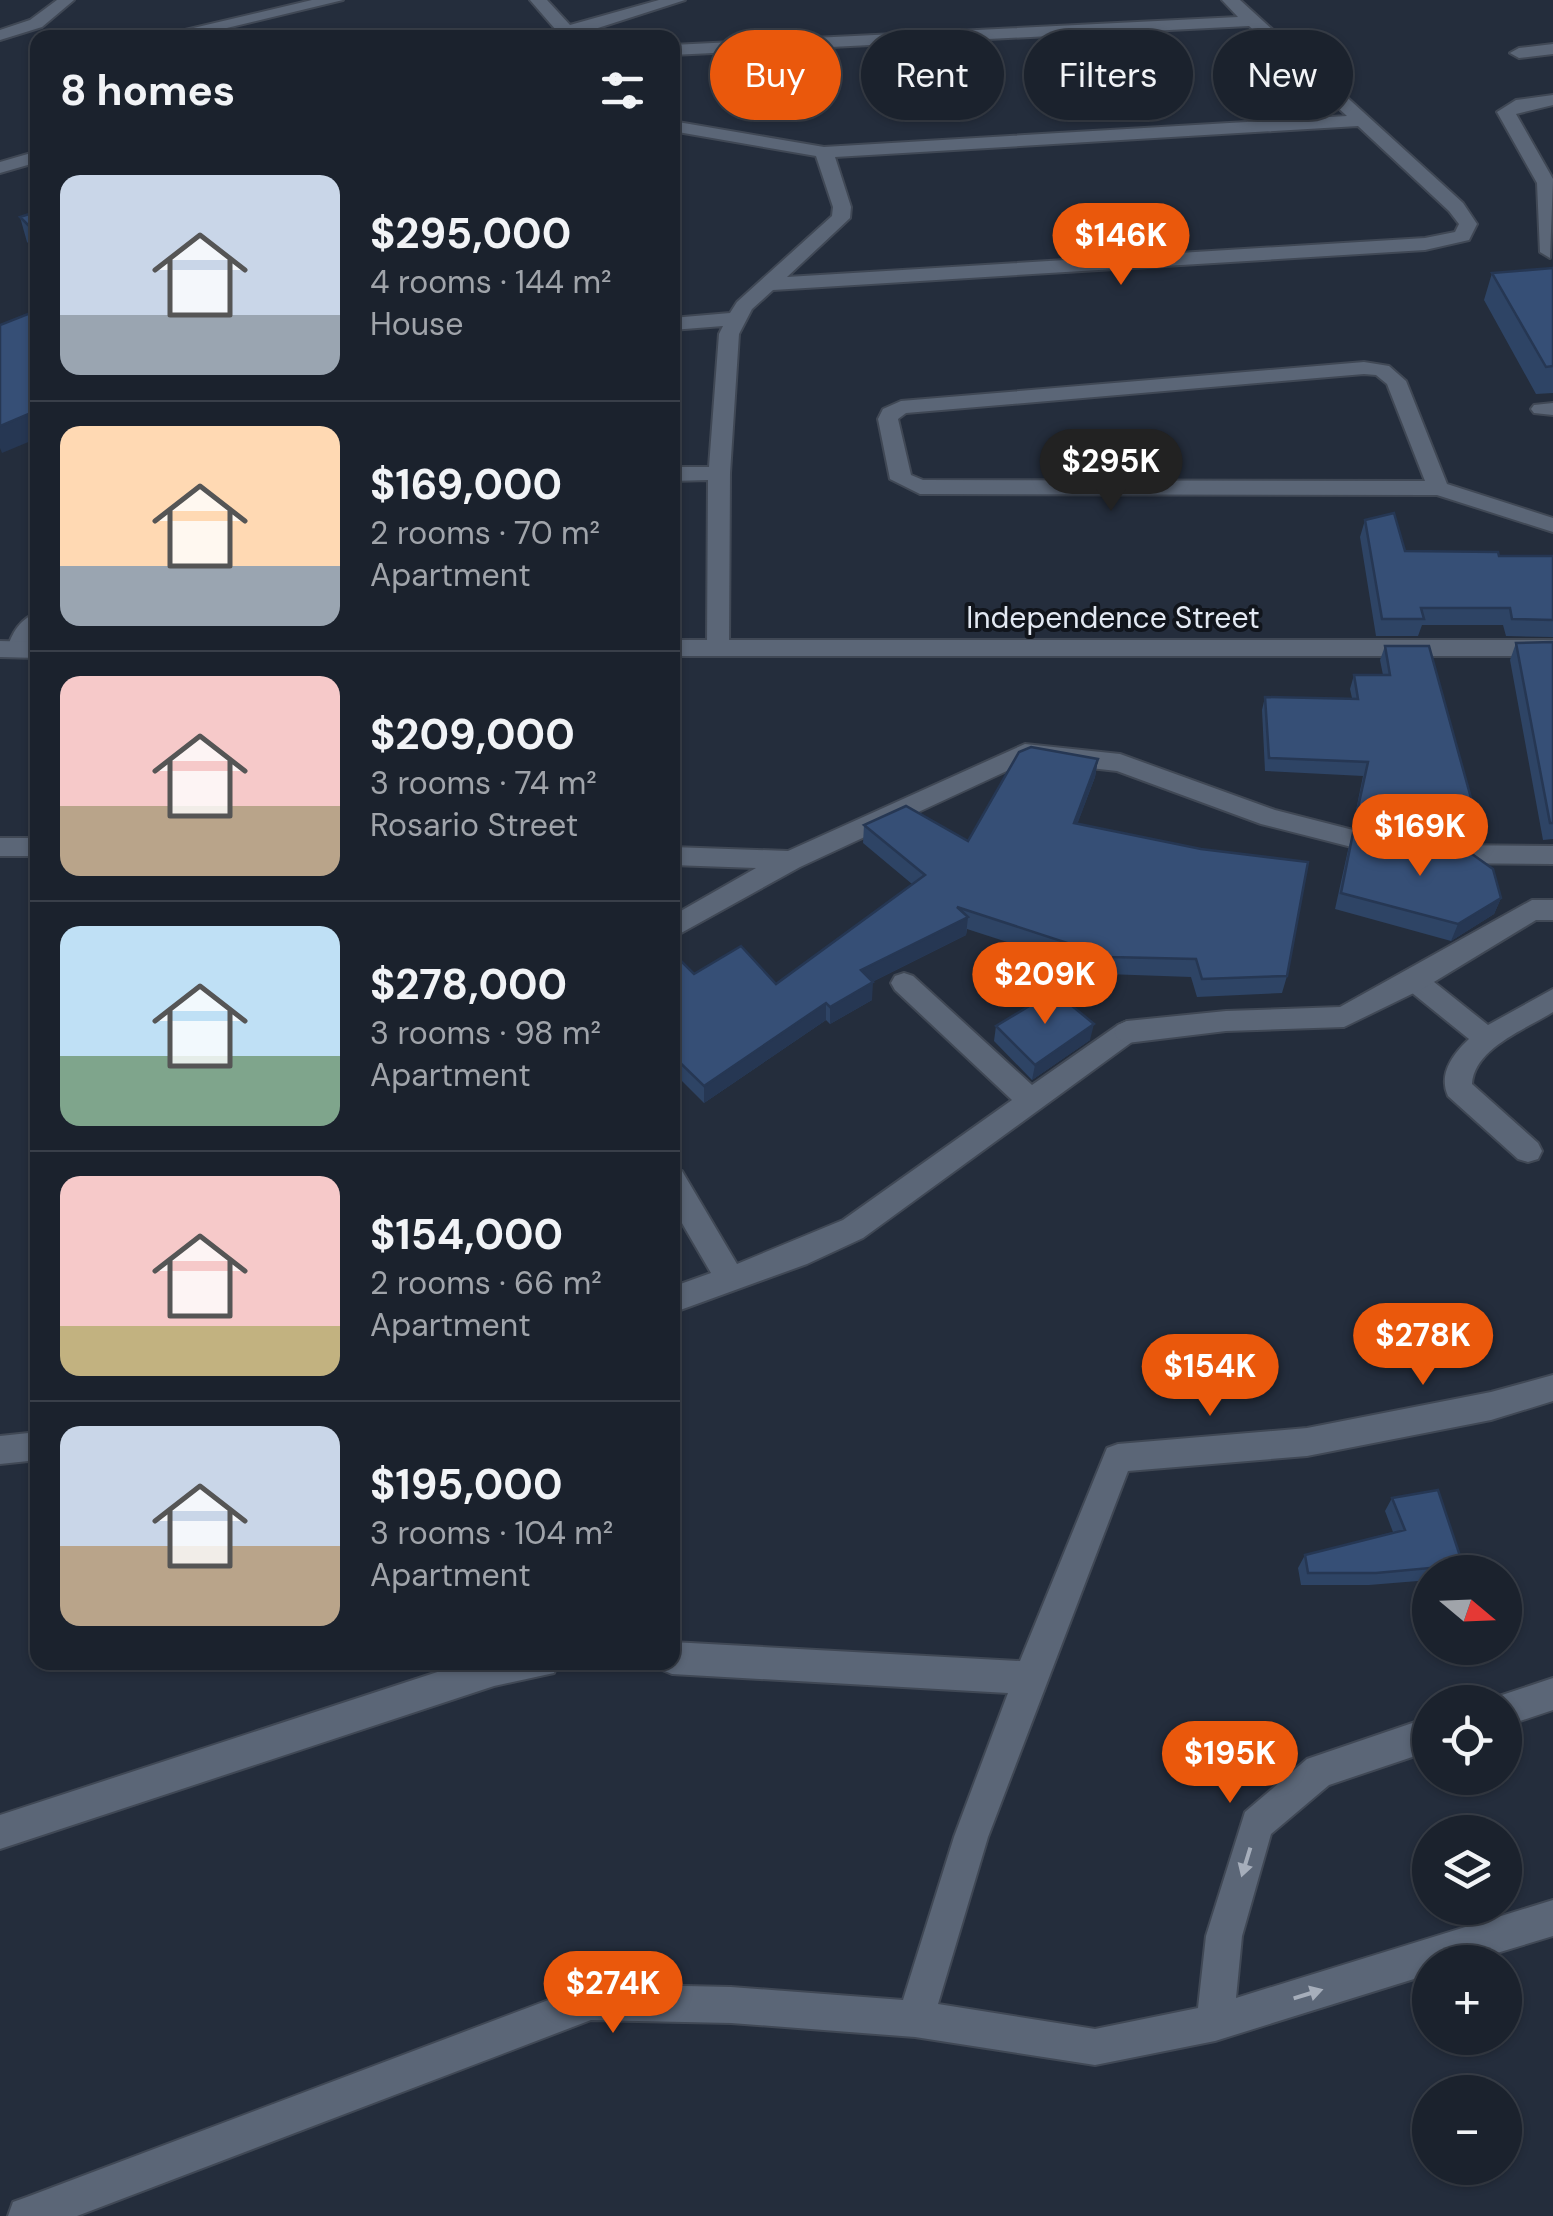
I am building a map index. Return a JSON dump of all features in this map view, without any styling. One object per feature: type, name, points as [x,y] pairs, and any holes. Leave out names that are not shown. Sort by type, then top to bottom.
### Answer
[{"type":"street","points":[[0,35],[26,30],[50,17],[66,0]]},
{"type":"street","points":[[196,30],[335,0]]},
{"type":"street","points":[[538,0],[565,30]]},
{"type":"street","points":[[574,30],[677,0]]},
{"type":"street","points":[[771,284],[1426,244],[1462,236],[1468,224],[1456,207],[1230,0]]},
{"type":"street","points":[[680,50],[1249,21]]},
{"type":"street","points":[[1519,53],[1553,49]]},
{"type":"street","points":[[1550,252],[1546,184],[1506,112],[1522,104],[1553,100]]},
{"type":"street","points":[[680,127],[824,152],[1358,121]]},
{"type":"street","points":[[718,648],[720,474],[729,334],[735,319],[841,218],[842,206],[824,152]]},
{"type":"street","points":[[0,168],[30,159]]},
{"type":"street","points":[[680,323],[735,319]]},
{"type":"street","points":[[1438,488],[1396,381],[1382,370],[902,407],[888,418],[901,480],[920,487],[1438,488],[1553,524]]},
{"type":"street","points":[[680,474],[720,474]]},
{"type":"street","name":"Independence Street","points":[[680,648],[1553,648]]},
{"type":"street","points":[[680,923],[791,860],[1026,752],[1120,764],[1270,818],[1408,852],[1553,855]]},
{"type":"street","points":[[0,847],[30,847]]},
{"type":"street","points":[[680,856],[791,860]]},
{"type":"street","points":[[680,1297],[852,1229],[1127,1032],[1226,1021],[1344,1018],[1416,981],[1532,910],[1553,910]]},
{"type":"street","points":[[1416,981],[1488,1039]]},
{"type":"street","points":[[904,983],[1031,1101]]},
{"type":"street","points":[[1528,1151],[1458,1088],[1456,1074],[1462,1060],[1488,1039],[1553,999]]},
{"type":"street","points":[[680,1193],[730,1279]]},
{"type":"street","points":[[915,2018],[971,1837],[1118,1458],[1307,1442],[1490,1406],[1553,1388]]},
{"type":"street","points":[[0,1450],[30,1447]]},
{"type":"street","points":[[680,1658],[1030,1678]]},
{"type":"street","points":[[0,1832],[494,1670]]},
{"type":"street","points":[[1522,1704],[1553,1694]]},
{"type":"street","points":[[1215,2023],[1224,1936],[1257,1824],[1319,1770],[1412,1740]]},
{"type":"street","points":[[27,2216],[591,2002],[731,2005],[915,2018],[1095,2047],[1215,2023],[1553,1918]]},
{"type":"building","points":[[30,214],[30,227],[20,217]]},
{"type":"building","points":[[1553,268],[1553,366],[1546,367],[1492,273]]},
{"type":"building","points":[[30,313],[30,413],[0,426],[0,325]]},
{"type":"building","points":[[1394,513],[1405,551],[1553,556],[1553,620],[1512,619],[1510,608],[1421,608],[1424,619],[1382,619],[1365,520]]},
{"type":"building","points":[[1553,642],[1553,823],[1550,823],[1516,643]]},
{"type":"building","points":[[1385,646],[1429,646],[1479,827],[1413,826],[1357,812],[1368,762],[1269,758],[1265,697],[1358,699],[1354,675],[1390,675]]},
{"type":"building","points":[[1031,747],[1098,759],[1074,823],[1201,849],[1308,862],[1287,976],[1202,979],[1196,959],[1110,957],[957,907],[968,917],[861,970],[873,982],[830,1007],[826,1003],[704,1086],[680,1063],[680,960],[694,974],[741,946],[776,984],[925,875],[864,825],[906,806],[968,841],[1019,752]]},
{"type":"building","points":[[1353,833],[1414,848],[1465,849],[1493,869],[1501,898],[1458,924],[1341,893]]},
{"type":"building","points":[[1054,991],[1094,1024],[1035,1065],[996,1026]]},
{"type":"building","points":[[1438,1490],[1460,1555],[1412,1555],[1412,1570],[1308,1573],[1305,1555],[1405,1530],[1392,1498]]}]
